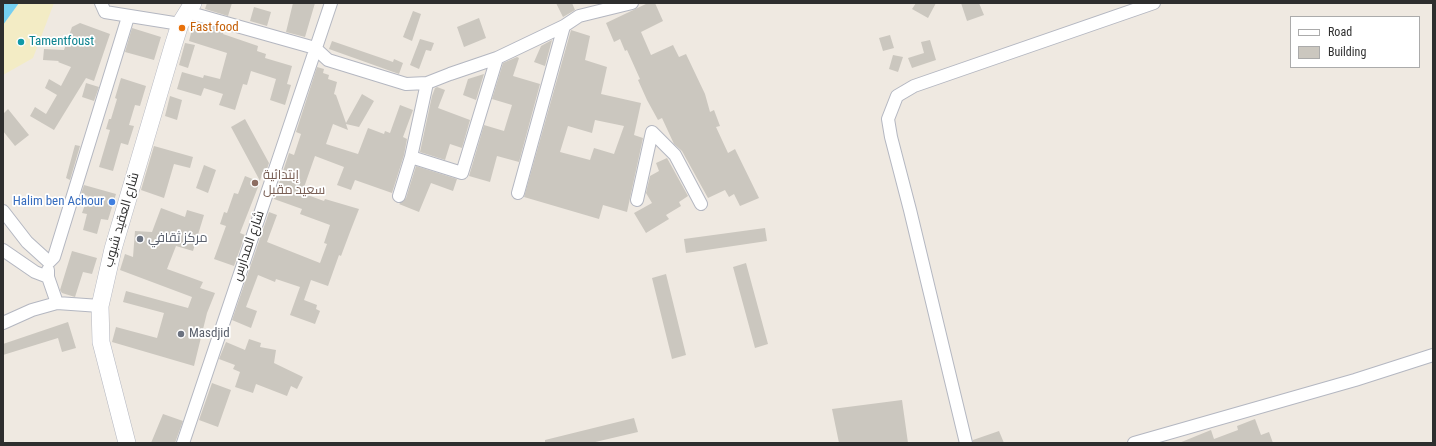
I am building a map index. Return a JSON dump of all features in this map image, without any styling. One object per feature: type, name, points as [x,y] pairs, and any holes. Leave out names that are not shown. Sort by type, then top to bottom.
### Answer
[{"type":"main road","name":"شارع العقيد شبوب","points":[[127,443],[101,342],[100,306],[113,249],[187,13]]},
{"type":"street","points":[[101,3],[105,12],[128,16],[187,13],[315,48],[328,60],[406,84],[427,83],[497,58],[564,26],[579,16],[632,3]]},
{"type":"street","name":"شارع المدارس","points":[[182,443],[331,3]]},
{"type":"street","points":[[966,443],[891,137],[888,119],[897,96],[914,86],[1154,3]]},
{"type":"street","points":[[35,272],[54,257],[128,16]]},
{"type":"street","points":[[518,193],[564,26]]},
{"type":"street","points":[[411,157],[462,173],[497,58]]},
{"type":"street","points":[[399,196],[411,157],[427,83]]},
{"type":"street","points":[[636,200],[652,132],[675,155],[701,204]]},
{"type":"street","points":[[3,212],[27,242],[49,262]]},
{"type":"street","points":[[3,250],[35,272],[48,277]]},
{"type":"street","points":[[49,262],[48,277],[57,303]]},
{"type":"street","points":[[3,323],[32,310],[57,303],[100,306]]},
{"type":"street","points":[[1134,443],[1355,380],[1433,355]]},
{"type":"sand","name":"Tamentfoust","points":[[19,3],[54,3],[33,58],[3,75],[3,25]]},
{"type":"water","points":[[3,3],[19,3],[3,25]]},
{"type":"building","points":[[207,3],[232,3],[228,16],[205,9]]},
{"type":"building","points":[[293,3],[315,3],[305,37],[286,32]]},
{"type":"building","points":[[556,3],[572,3],[575,10],[563,17]]},
{"type":"building","points":[[648,3],[655,3],[663,21],[641,32],[651,55],[673,45],[679,57],[686,54],[705,94],[710,112],[714,110],[720,126],[716,127],[728,153],[735,149],[759,198],[740,206],[734,194],[729,197],[725,190],[708,198],[682,151],[674,144],[662,118],[658,120],[638,80],[640,79],[627,50],[625,51],[620,39],[614,42],[606,23]]},
{"type":"building","points":[[916,3],[936,3],[928,18],[912,9]]},
{"type":"building","points":[[961,3],[979,3],[984,15],[967,21]]},
{"type":"building","points":[[254,7],[271,12],[267,26],[250,21]]},
{"type":"building","points":[[413,11],[421,14],[412,41],[403,37]]},
{"type":"building","points":[[479,18],[486,38],[464,47],[457,27]]},
{"type":"building","points":[[80,23],[110,34],[94,81],[86,78],[54,130],[30,116],[35,107],[46,114],[57,95],[45,88],[49,79],[61,86],[71,67],[58,62],[59,61],[43,60],[44,49],[64,50],[72,27]]},
{"type":"building","points":[[201,24],[224,30],[223,34],[258,46],[257,51],[266,54],[265,58],[292,66],[287,84],[291,85],[285,105],[270,100],[276,79],[251,71],[247,85],[243,84],[235,110],[219,105],[223,94],[204,88],[201,96],[177,89],[182,72],[203,78],[204,75],[220,79],[227,53],[189,41],[193,25],[200,27]]},
{"type":"building","points":[[132,28],[161,37],[154,60],[125,52]]},
{"type":"building","points":[[571,30],[590,36],[585,60],[607,67],[601,94],[641,103],[634,135],[643,138],[627,212],[603,205],[599,219],[524,197]],"holes":[[[595,120],[624,126],[614,154],[594,148],[590,160],[560,152],[568,126],[592,133]]]},
{"type":"building","points":[[890,35],[894,48],[883,51],[879,38]]},
{"type":"building","points":[[420,39],[434,43],[431,51],[426,50],[419,69],[410,65]]},
{"type":"building","points":[[552,40],[545,66],[534,62],[541,46]]},
{"type":"building","points":[[930,40],[936,60],[912,68],[908,58],[924,53],[921,42]]},
{"type":"building","points":[[332,41],[393,62],[394,59],[403,63],[399,74],[329,49]]},
{"type":"building","points":[[185,43],[195,45],[188,68],[179,65]]},
{"type":"building","points":[[893,55],[903,57],[898,72],[889,69]]},
{"type":"building","points":[[517,57],[519,58],[513,76],[540,84],[519,162],[497,156],[490,182],[469,176],[484,125],[504,131],[512,105],[492,99],[503,63]]},
{"type":"building","points":[[317,67],[324,69],[323,73],[329,75],[328,79],[337,82],[334,94],[336,95],[346,123],[362,94],[374,101],[359,127],[346,124],[348,130],[333,124],[326,144],[358,154],[368,128],[384,134],[385,131],[390,133],[400,105],[413,110],[403,137],[407,139],[404,155],[392,193],[355,180],[351,190],[337,185],[344,167],[315,156],[302,193],[324,201],[325,199],[359,209],[341,256],[339,255],[328,286],[311,280],[304,300],[317,305],[316,309],[320,311],[315,324],[290,315],[300,287],[276,279],[275,282],[258,275],[246,307],[257,311],[251,328],[232,320],[269,212],[277,215],[267,242],[320,263],[327,244],[324,243],[330,225],[300,214],[302,209],[274,199],[289,153],[294,155],[301,134],[296,132]]},
{"type":"building","points":[[484,74],[476,100],[463,95],[468,79]]},
{"type":"building","points":[[121,78],[146,86],[140,106],[135,105],[129,125],[134,126],[128,145],[121,143],[113,171],[99,167],[110,130],[106,129],[109,119],[111,119],[117,99],[115,98]]},
{"type":"building","points":[[86,83],[99,87],[94,101],[82,97]]},
{"type":"building","points":[[437,87],[445,90],[438,108],[470,120],[462,148],[450,144],[445,160],[420,152],[432,96],[435,88]]},
{"type":"building","points":[[170,96],[182,100],[177,120],[165,116]]},
{"type":"building","points":[[8,109],[29,135],[15,146],[3,131],[3,114]]},
{"type":"building","points":[[245,119],[269,163],[265,175],[262,174],[260,181],[231,127]]},
{"type":"building","points":[[75,145],[80,146],[70,180],[66,178]]},
{"type":"building","points":[[154,146],[193,157],[190,168],[174,164],[164,198],[141,190]]},
{"type":"building","points":[[667,158],[688,196],[679,202],[681,206],[666,215],[669,219],[646,233],[634,213],[652,203],[646,193],[650,176],[659,171],[656,163]]},
{"type":"building","points":[[204,165],[216,170],[208,193],[196,188]]},
{"type":"building","points":[[416,166],[457,179],[453,191],[431,183],[419,212],[399,204],[406,198]]},
{"type":"building","points":[[245,176],[260,182],[240,233],[245,235],[234,266],[214,259],[226,226],[220,224],[224,212],[227,213],[234,193],[238,194]]},
{"type":"building","points":[[84,185],[116,194],[108,220],[101,219],[97,234],[83,230],[87,214],[82,213],[88,196],[81,194]]},
{"type":"building","points":[[161,208],[185,217],[187,210],[204,215],[193,251],[176,246],[167,269],[203,282],[200,288],[215,293],[207,313],[194,366],[112,342],[116,327],[157,338],[164,313],[123,302],[126,291],[188,308],[192,297],[120,270],[125,254],[133,257],[135,231],[152,232]]},
{"type":"building","points":[[765,228],[767,241],[686,253],[684,239]]},
{"type":"building","points":[[72,251],[97,258],[92,274],[83,272],[75,297],[62,293],[60,290]]},
{"type":"building","points":[[746,263],[768,344],[755,348],[733,267]]},
{"type":"building","points":[[666,274],[686,355],[672,359],[652,278]]},
{"type":"building","points":[[68,322],[76,348],[62,352],[58,338],[3,355],[3,344]]},
{"type":"building","points":[[249,339],[261,343],[260,347],[276,350],[274,363],[303,377],[297,389],[291,386],[287,396],[256,384],[253,393],[235,387],[240,372],[233,369],[235,365],[219,359],[226,342],[245,350]]},
{"type":"building","points":[[212,383],[231,390],[218,427],[199,420]]},
{"type":"building","points":[[902,400],[908,443],[839,443],[832,409]]},
{"type":"building","points":[[163,414],[183,421],[175,443],[151,443]]},
{"type":"building","points":[[634,418],[638,432],[591,443],[545,443],[545,440]]},
{"type":"building","points":[[1255,419],[1261,435],[1269,432],[1273,443],[1179,443],[1211,430],[1214,439],[1238,430],[1237,426]]},
{"type":"building","points":[[999,431],[1004,443],[973,443],[973,440]]},
{"type":"place","name":"Fast food","points":[[182,28]]},
{"type":"place","name":"Tamentfoust","points":[[21,42]]},
{"type":"place","name":"إبتدائية سعيد مقبل","points":[[255,183]]},
{"type":"place","name":"Halim ben Achour","points":[[112,202]]},
{"type":"place","name":"مركز ثقافي","points":[[140,239]]},
{"type":"place","name":"Masdjid","points":[[181,334]]}]
